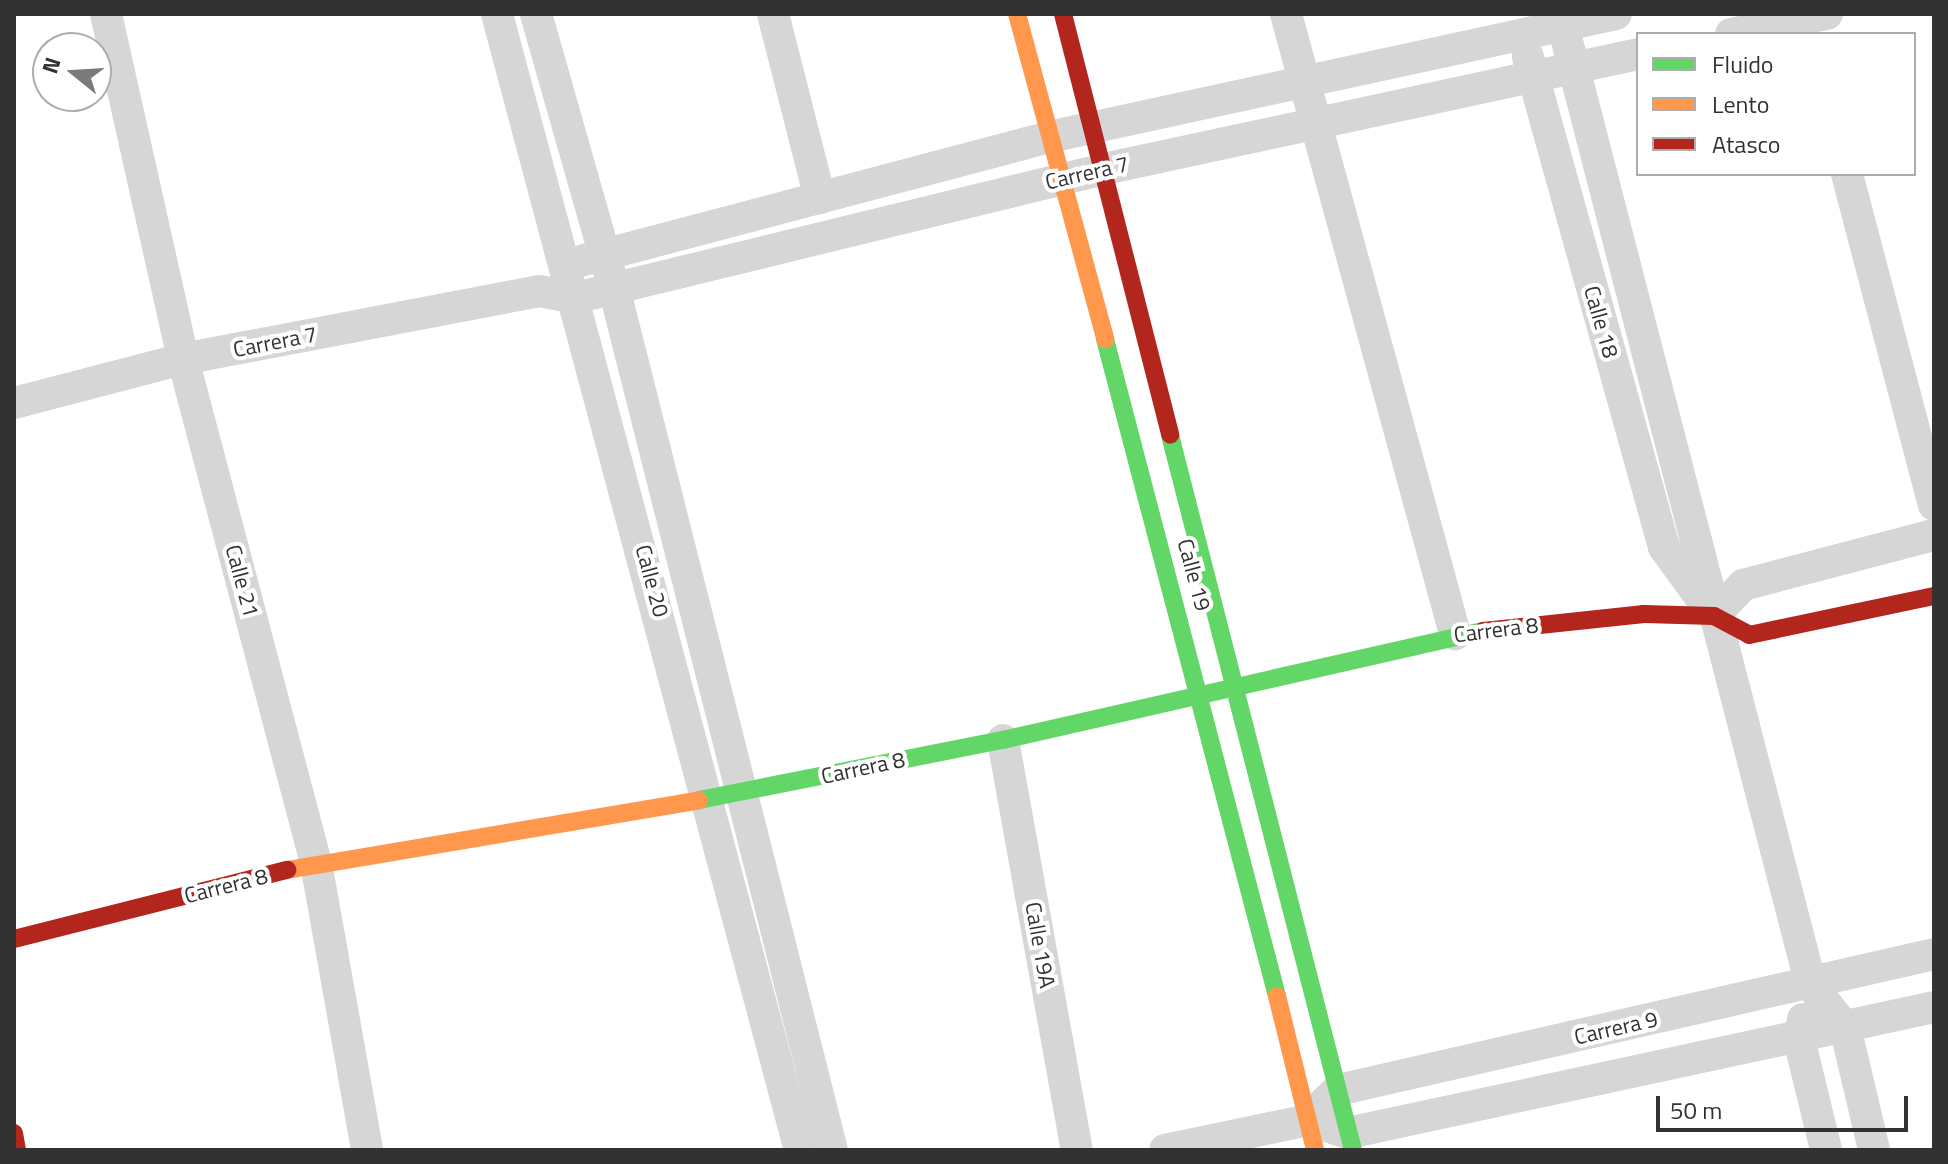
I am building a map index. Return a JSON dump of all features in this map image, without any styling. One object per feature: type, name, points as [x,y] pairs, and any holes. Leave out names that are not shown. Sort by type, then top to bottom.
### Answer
[{"type":"street","name":"Calle 21","points":[[106,14],[183,359],[316,863],[367,1150]]},
{"type":"street","name":"Calle 20","points":[[497,14],[711,799],[800,1150]]},
{"type":"street","name":"Calle 20","points":[[536,14],[614,288],[832,1150]]},
{"type":"street","points":[[773,14],[820,198]]},
{"type":"street","name":"Calle 19","points":[[1017,14],[1202,694],[1312,1135]]},
{"type":"street","name":"Calle 19","points":[[1063,14],[1350,1141]]},
{"type":"street","points":[[1286,14],[1455,634]]},
{"type":"street","name":"Carrera 7","points":[[539,291],[567,266],[604,253],[1049,137],[1304,81],[1520,23],[1616,14]]},
{"type":"street","name":"Calle 18","points":[[1561,19],[1811,985],[1845,1027],[1874,1150]]},
{"type":"street","points":[[1743,32],[1812,20]]},
{"type":"street","name":"Calle 18","points":[[1520,23],[1664,547],[1714,616]]},
{"type":"street","name":"Carrera 7","points":[[14,403],[183,359],[539,291],[575,298],[1060,179],[1636,54]]},
{"type":"street","points":[[1848,176],[1934,505]]},
{"type":"street","points":[[871,184],[882,223]]},
{"type":"street","points":[[1714,616],[1743,585],[1934,535]]},
{"type":"street","name":"Carrera 8","points":[[14,939],[316,863],[743,793],[1003,740],[1455,634],[1644,614],[1714,616],[1749,635],[1934,596]]},
{"type":"street","name":"Calle 19A","points":[[1003,740],[1077,1150]]},
{"type":"street","name":"Carrera 9","points":[[1338,1090],[1811,985],[1934,954]]},
{"type":"street","name":"Calle 18","points":[[1811,985],[1799,1039],[1826,1150]]},
{"type":"street","points":[[1165,1150],[1312,1135],[1350,1141],[1934,1007]]},
{"type":"street","points":[[1312,1135],[1338,1090]]},
{"type":"street","points":[[14,1133],[17,1150]]},
{"type":"traffic: fast","points":[[1105,339],[1277,996]]},
{"type":"traffic: fast","points":[[1170,435],[1353,1150]]},
{"type":"traffic: fast","points":[[699,800],[1003,740],[1483,631]]},
{"type":"traffic: slow","points":[[1017,14],[1105,339]]},
{"type":"traffic: slow","points":[[287,870],[699,800]]},
{"type":"traffic: slow","points":[[1277,996],[1315,1150]]},
{"type":"traffic: jam","points":[[1063,14],[1170,435]]},
{"type":"traffic: jam","points":[[1483,631],[1644,614],[1714,616],[1749,635],[1934,596]]},
{"type":"traffic: jam","points":[[14,939],[287,870]]},
{"type":"traffic: jam","points":[[14,1133],[17,1150]]}]
